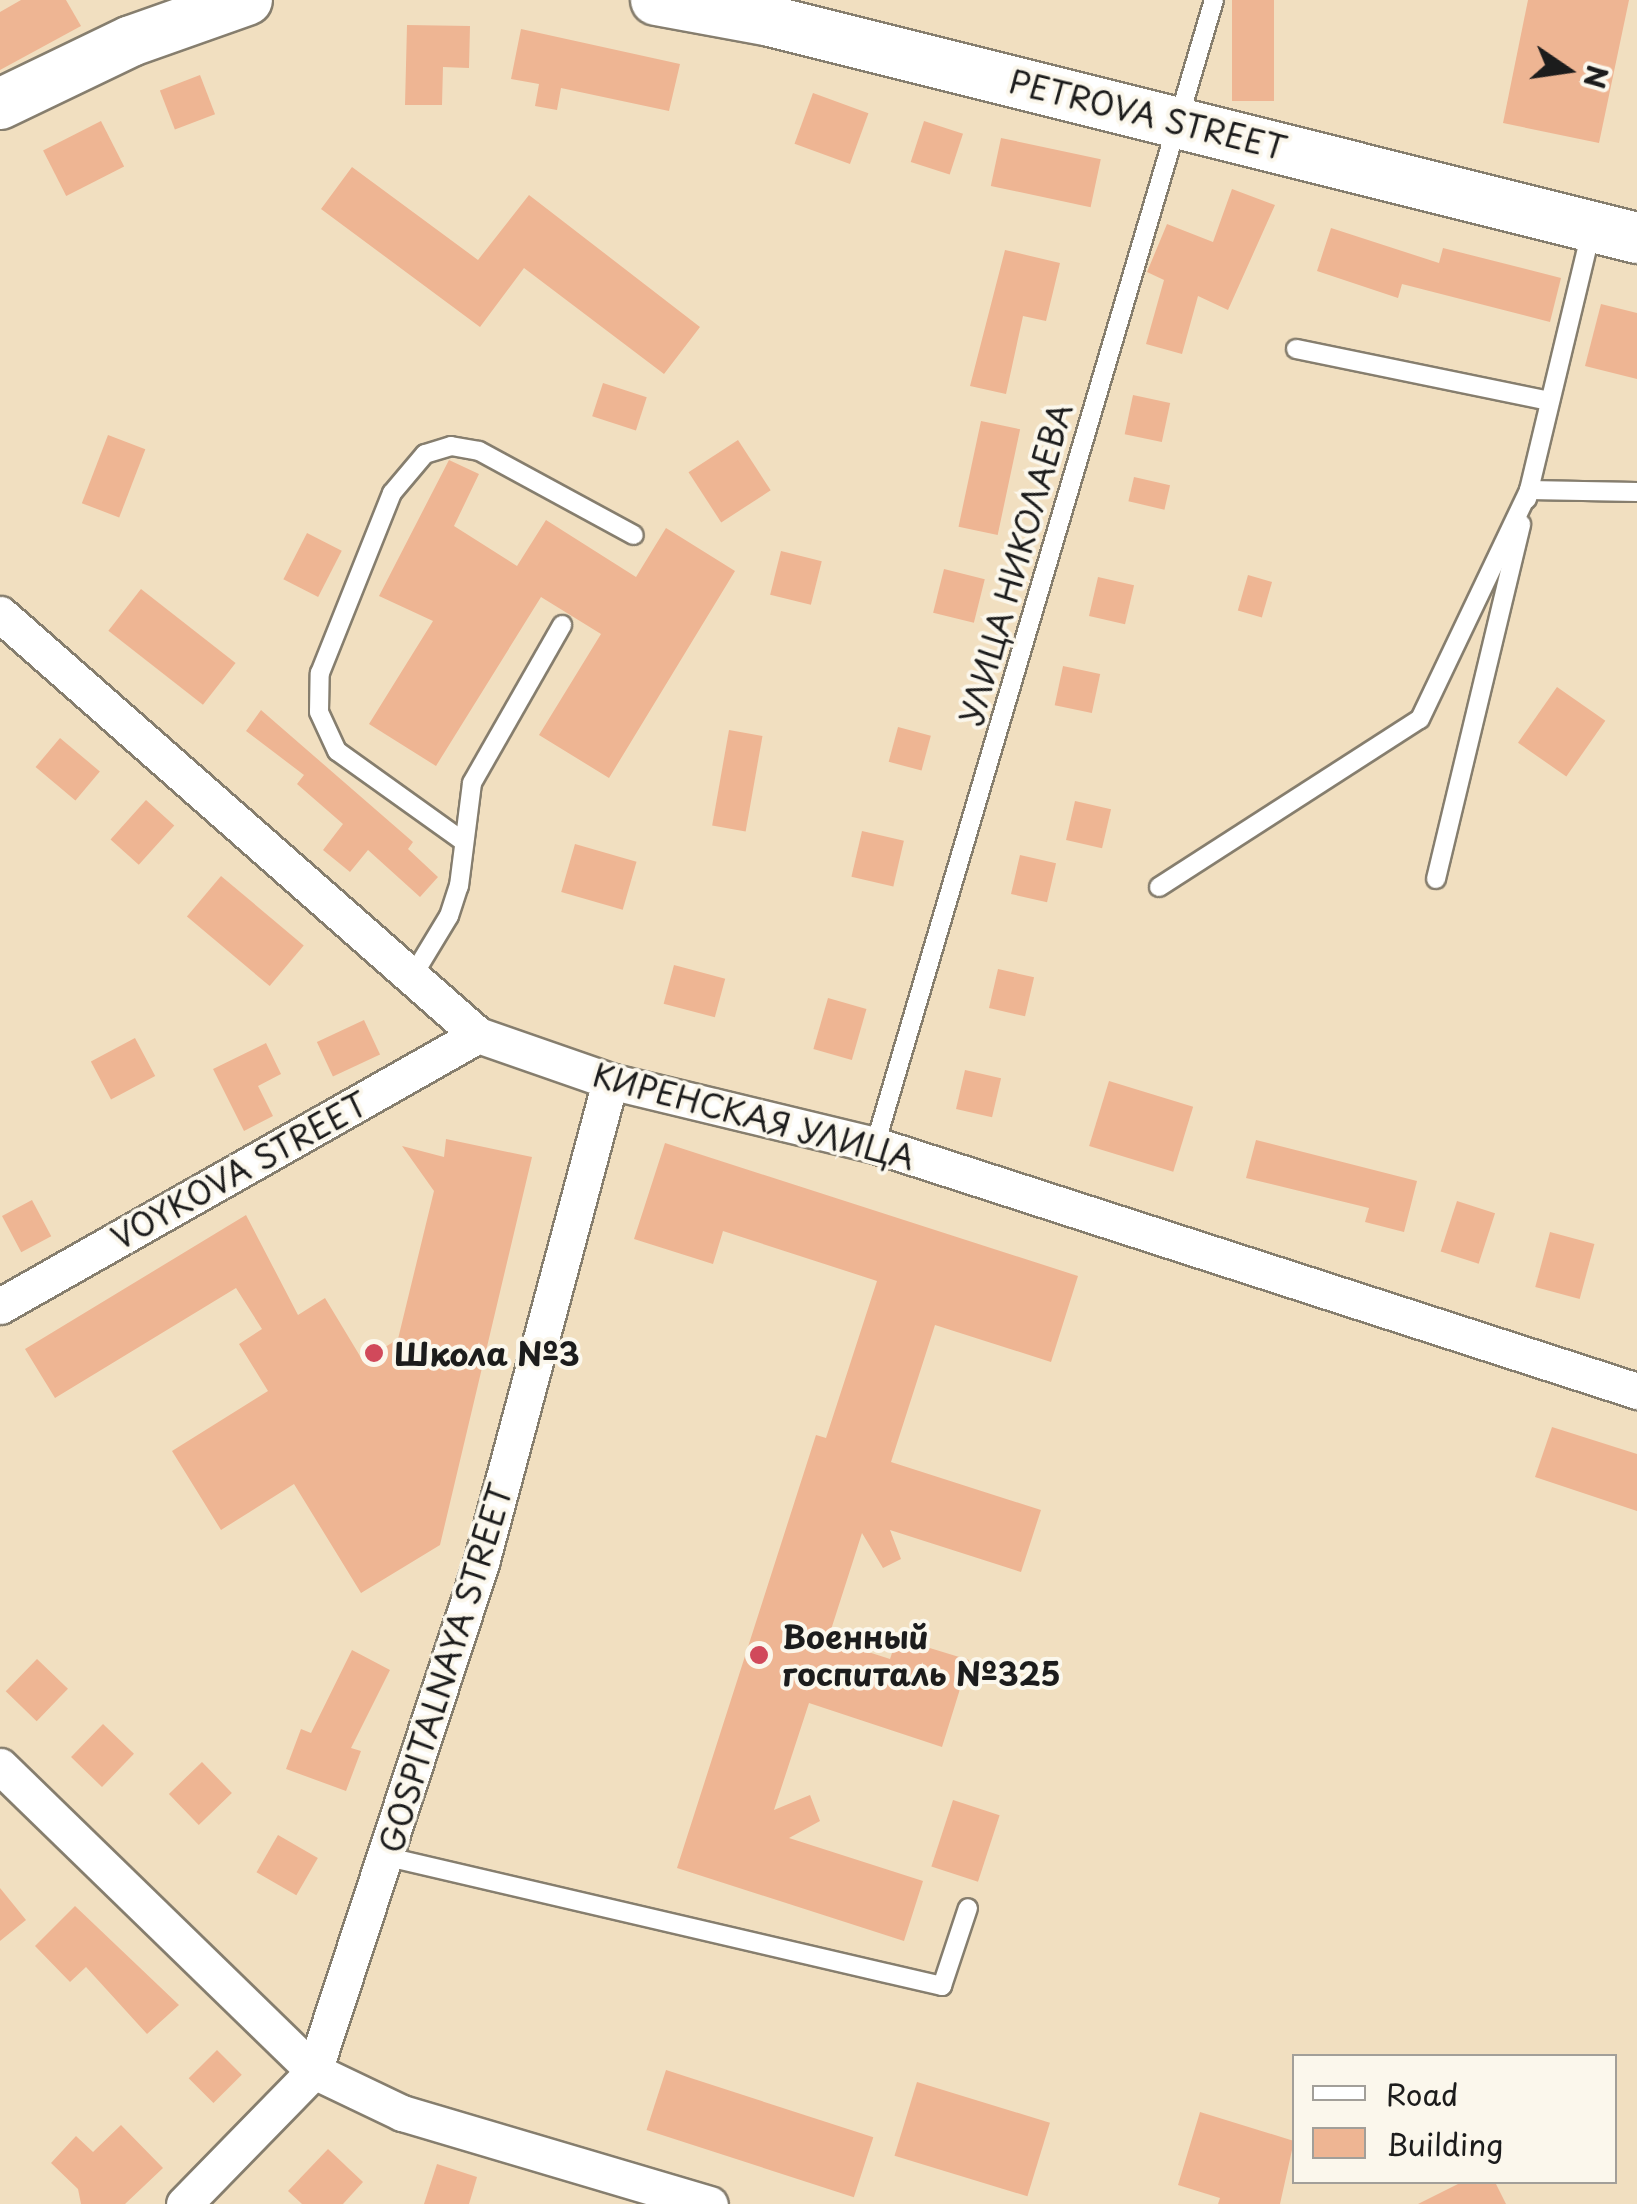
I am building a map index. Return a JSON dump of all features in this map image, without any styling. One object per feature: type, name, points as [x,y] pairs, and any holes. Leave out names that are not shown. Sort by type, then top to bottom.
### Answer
[{"type":"street","points":[[0,104],[136,21],[247,0]]},
{"type":"street","name":"PETROVA STREET","points":[[656,0],[773,11],[1176,121],[1615,232]]},
{"type":"street","name":"КИРЕНСКАЯ УЛИЦА","points":[[0,614],[478,1036],[610,1081],[875,1145],[1637,1391]]},
{"type":"street","name":"VOYKOVA STREET","points":[[0,1306],[478,1036]]},
{"type":"street","name":"GOSPITALNAYA STREET","points":[[184,2204],[314,2071],[388,1857],[481,1563],[610,1081]]},
{"type":"street","points":[[0,1766],[314,2071],[402,2113],[710,2204]]},
{"type":"lane","name":"УЛИЦА НИКОЛАЕВА","points":[[875,1145],[1214,0]]},
{"type":"lane","points":[[1436,879],[1550,401],[1615,232]]},
{"type":"lane","points":[[1296,349],[1550,401]]},
{"type":"lane","points":[[460,839],[337,751],[319,712],[320,673],[392,493],[425,454],[451,446],[478,451],[634,534]]},
{"type":"lane","points":[[1529,490],[1637,492]]},
{"type":"lane","points":[[1159,887],[1420,718],[1529,490]]},
{"type":"lane","points":[[412,977],[449,916],[459,886],[460,839],[472,783],[562,626]]},
{"type":"lane","points":[[388,1857],[942,1986],[968,1908]]},
{"type":"building","points":[[21,0],[66,0],[81,26],[0,70],[0,12]]},
{"type":"building","points":[[1232,0],[1274,0],[1274,101],[1232,101]]},
{"type":"building","points":[[1528,0],[1629,0],[1599,143],[1503,123]]},
{"type":"building","points":[[407,25],[470,26],[469,68],[443,67],[442,105],[405,105]]},
{"type":"building","points":[[521,29],[680,64],[669,111],[561,88],[557,110],[535,106],[539,84],[511,79]]},
{"type":"building","points":[[200,75],[215,114],[175,130],[160,90]]},
{"type":"building","points":[[813,93],[868,113],[850,164],[795,144]]},
{"type":"building","points":[[101,121],[124,166],[66,196],[43,151]]},
{"type":"building","points":[[924,121],[963,134],[950,175],[911,162]]},
{"type":"building","points":[[1001,138],[1101,159],[1091,207],[991,186]]},
{"type":"building","points":[[352,167],[478,260],[529,195],[700,327],[664,374],[524,268],[480,327],[321,209]]},
{"type":"building","points":[[1232,189],[1275,205],[1228,310],[1198,296],[1182,354],[1146,344],[1164,280],[1147,272],[1167,224],[1213,242]]},
{"type":"building","points":[[1331,228],[1439,263],[1443,248],[1561,278],[1550,322],[1402,284],[1398,298],[1317,271]]},
{"type":"building","points":[[1005,250],[1060,263],[1046,321],[1023,316],[1006,394],[970,386]]},
{"type":"building","points":[[1601,304],[1637,313],[1637,379],[1585,366]]},
{"type":"building","points":[[603,383],[647,397],[636,431],[592,416]]},
{"type":"building","points":[[1133,395],[1170,403],[1162,442],[1125,434]]},
{"type":"building","points":[[981,421],[1020,429],[998,535],[959,527]]},
{"type":"building","points":[[108,435],[145,449],[119,517],[82,503]]},
{"type":"building","points":[[738,440],[771,490],[721,522],[689,472]]},
{"type":"building","points":[[449,460],[479,474],[454,526],[517,566],[546,520],[636,577],[666,528],[735,571],[609,778],[539,735],[601,634],[541,597],[436,766],[369,724],[433,621],[379,596]]},
{"type":"building","points":[[1134,477],[1170,485],[1164,510],[1128,501]]},
{"type":"building","points":[[307,533],[342,551],[318,597],[283,579]]},
{"type":"building","points":[[781,551],[822,561],[811,605],[770,595]]},
{"type":"building","points":[[944,569],[985,579],[974,623],[933,613]]},
{"type":"building","points":[[1248,575],[1272,582],[1262,617],[1238,611]]},
{"type":"building","points":[[1098,577],[1134,585],[1125,624],[1089,616]]},
{"type":"building","points":[[141,589],[236,663],[203,705],[108,631]]},
{"type":"building","points":[[1063,666],[1100,674],[1092,713],[1055,705]]},
{"type":"building","points":[[1557,687],[1605,721],[1566,777],[1518,743]]},
{"type":"building","points":[[261,710],[413,842],[408,849],[438,877],[420,897],[368,850],[350,872],[323,850],[343,824],[297,784],[304,775],[246,731]]},
{"type":"building","points":[[898,727],[931,736],[922,771],[889,762]]},
{"type":"building","points":[[729,730],[762,736],[746,831],[712,826]]},
{"type":"building","points":[[60,738],[100,771],[75,801],[36,767]]},
{"type":"building","points":[[146,800],[174,825],[139,865],[111,839]]},
{"type":"building","points":[[1075,801],[1111,809],[1102,848],[1066,840]]},
{"type":"building","points":[[862,831],[904,841],[893,886],[851,877]]},
{"type":"building","points":[[575,844],[637,862],[623,910],[561,892]]},
{"type":"building","points":[[1020,855],[1056,863],[1047,902],[1011,894]]},
{"type":"building","points":[[221,876],[304,945],[270,986],[187,917]]},
{"type":"building","points":[[674,965],[725,979],[715,1017],[664,1004]]},
{"type":"building","points":[[998,969],[1034,977],[1025,1016],[989,1008]]},
{"type":"building","points":[[828,998],[866,1009],[852,1060],[813,1049]]},
{"type":"building","points":[[364,1020],[380,1054],[333,1076],[317,1042]]},
{"type":"building","points":[[135,1038],[155,1076],[111,1099],[91,1061]]},
{"type":"building","points":[[266,1043],[281,1074],[258,1086],[273,1116],[244,1131],[213,1069]]},
{"type":"building","points":[[965,1070],[1001,1078],[992,1117],[956,1109]]},
{"type":"building","points":[[1109,1081],[1193,1107],[1173,1172],[1089,1146]]},
{"type":"building","points":[[446,1139],[532,1157],[440,1545],[361,1593],[294,1484],[221,1530],[172,1451],[268,1391],[239,1344],[262,1329],[236,1288],[55,1398],[25,1349],[246,1215],[298,1315],[325,1298],[363,1361],[398,1339],[434,1191],[402,1146],[444,1157]]},
{"type":"building","points":[[1256,1140],[1417,1181],[1404,1232],[1365,1222],[1369,1208],[1246,1178]]},
{"type":"building","points":[[665,1143],[1078,1276],[1051,1362],[935,1325],[891,1462],[1041,1510],[1021,1572],[890,1530],[901,1559],[883,1568],[862,1533],[828,1639],[890,1659],[897,1638],[969,1660],[942,1747],[809,1703],[774,1810],[810,1795],[820,1821],[789,1838],[923,1881],[904,1941],[677,1868],[816,1435],[826,1438],[877,1281],[723,1231],[713,1264],[634,1239]]},
{"type":"building","points":[[32,1200],[51,1236],[21,1252],[2,1216]]},
{"type":"building","points":[[1457,1201],[1495,1213],[1479,1264],[1441,1251]]},
{"type":"building","points":[[1550,1232],[1594,1244],[1580,1299],[1535,1287]]},
{"type":"building","points":[[1552,1427],[1637,1454],[1637,1511],[1535,1477]]},
{"type":"building","points":[[352,1650],[390,1670],[351,1748],[361,1751],[346,1791],[286,1769],[301,1729],[311,1733]]},
{"type":"building","points":[[37,1659],[68,1689],[37,1721],[6,1691]]},
{"type":"building","points":[[103,1724],[134,1754],[102,1787],[71,1757]]},
{"type":"building","points":[[202,1762],[232,1793],[199,1825],[169,1794]]},
{"type":"building","points":[[953,1800],[1000,1815],[978,1882],[931,1867]]},
{"type":"building","points":[[278,1835],[318,1858],[296,1895],[256,1872]]},
{"type":"building","points":[[0,1888],[26,1920],[0,1941]]},
{"type":"building","points":[[75,1906],[179,2005],[147,2034],[86,1967],[70,1982],[35,1946]]},
{"type":"building","points":[[217,2050],[242,2075],[213,2103],[189,2078]]},
{"type":"building","points":[[666,2070],[873,2137],[854,2197],[647,2130]]},
{"type":"building","points":[[917,2082],[1050,2123],[1027,2196],[894,2156]]},
{"type":"building","points":[[1200,2112],[1292,2140],[1280,2204],[1218,2204],[1220,2198],[1178,2185]]},
{"type":"building","points":[[121,2125],[163,2168],[125,2204],[81,2204],[78,2189],[51,2163],[76,2136],[93,2152]]},
{"type":"building","points":[[328,2149],[363,2182],[343,2204],[302,2204],[288,2191]]},
{"type":"building","points":[[437,2164],[477,2177],[469,2204],[424,2204]]},
{"type":"building","points":[[1458,2184],[1496,2184],[1506,2204],[1418,2204]]},
{"type":"place","name":"Школа №3","points":[[374,1353]]},
{"type":"place","name":"Военный госпиталь №325","points":[[759,1655]]}]
